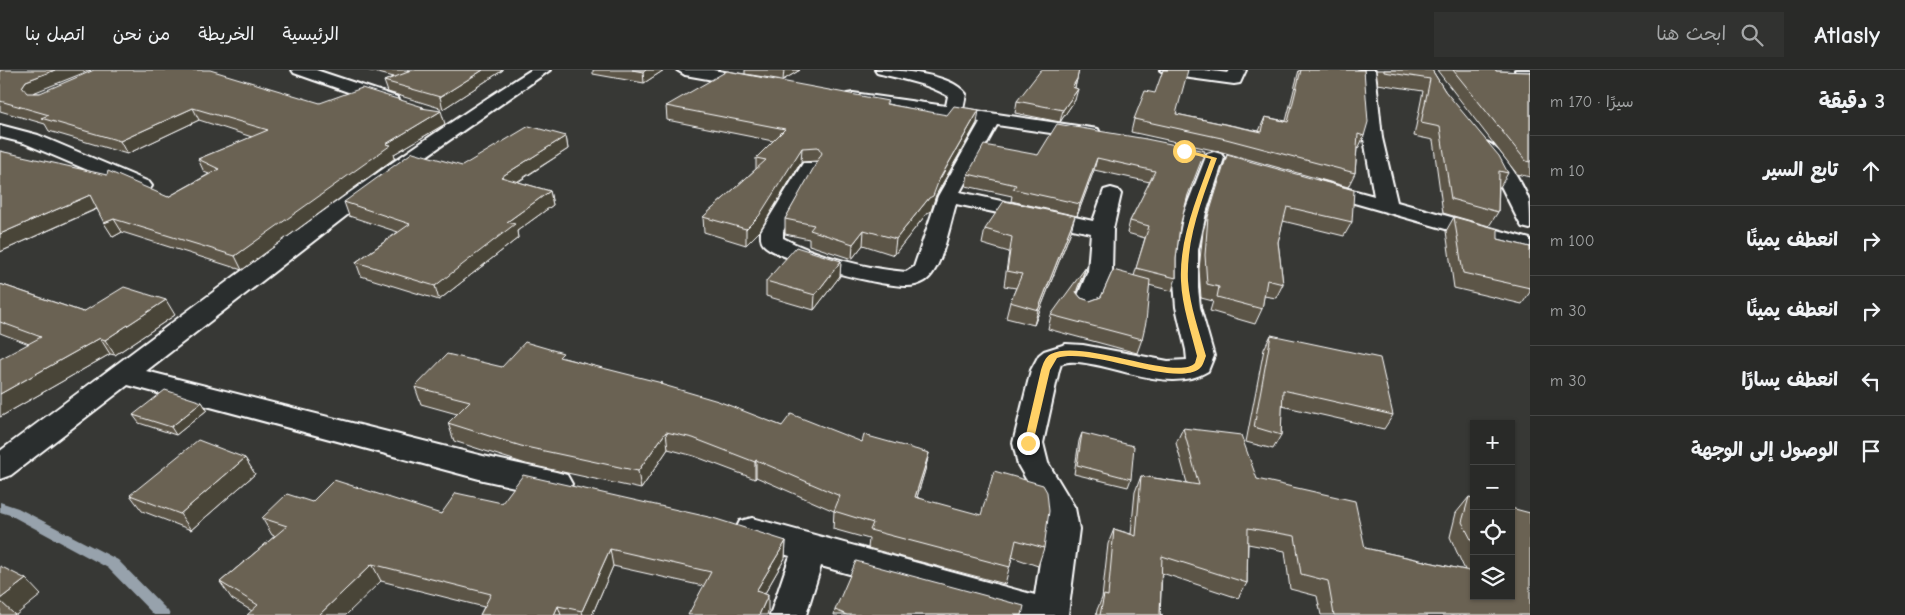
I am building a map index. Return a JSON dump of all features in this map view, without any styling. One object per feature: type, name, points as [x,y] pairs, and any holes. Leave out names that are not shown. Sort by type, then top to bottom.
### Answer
[{"type":"street","points":[[300,70],[408,107]]},
{"type":"street","points":[[0,466],[454,119],[542,70]]},
{"type":"street","points":[[685,70],[766,85]]},
{"type":"street","points":[[882,70],[916,78],[957,94],[954,113]]},
{"type":"street","points":[[1168,70],[1234,79],[1238,70]]},
{"type":"street","points":[[1367,70],[1370,126],[1374,156],[1386,206]]},
{"type":"street","points":[[1522,70],[1530,72]]},
{"type":"street","points":[[831,95],[1107,136]]},
{"type":"street","points":[[810,167],[772,231],[772,241],[794,252],[897,278],[915,278],[921,274],[948,196],[991,118]]},
{"type":"street","points":[[0,131],[39,142],[145,188]]},
{"type":"street","points":[[1473,131],[1501,167],[1530,222]]},
{"type":"street","points":[[725,523],[809,549],[950,585],[1050,615],[1062,529],[1059,508],[1033,465],[1028,443],[1045,370],[1049,361],[1054,356],[1063,353],[1079,354],[1170,370],[1196,368],[1201,356],[1188,308],[1185,256],[1196,209],[1215,158]]},
{"type":"street","points":[[1304,182],[1530,246]]},
{"type":"street","points":[[1086,305],[1100,271],[1102,229],[1111,194]]},
{"type":"street","points":[[948,196],[1102,229]]},
{"type":"street","points":[[121,374],[483,468],[586,490]]},
{"type":"street","points":[[788,615],[809,549]]},
{"type":"building","points":[[0,70],[55,70],[26,81],[22,87],[27,93],[40,93],[94,70],[210,70],[320,103],[362,88],[423,107],[421,108],[441,111],[386,144],[391,145],[235,256],[114,219],[104,223],[90,195],[0,234],[0,151],[107,175],[108,171],[168,197],[219,169],[198,159],[268,130],[193,108],[120,141],[41,118],[49,115],[0,101]]},
{"type":"building","points":[[407,70],[483,70],[440,97],[384,81],[411,71]]},
{"type":"building","points":[[1041,70],[1079,70],[1077,79],[1072,87],[1078,89],[1063,110],[1017,101]]},
{"type":"building","points":[[1163,70],[1188,70],[1176,114],[1262,132],[1265,117],[1288,122],[1301,70],[1364,70],[1368,122],[1364,136],[1358,134],[1355,173],[1226,139],[1134,119],[1145,91],[1155,93]]},
{"type":"building","points":[[1384,70],[1432,70],[1445,91],[1499,156],[1508,173],[1499,171],[1498,212],[1451,199],[1440,127],[1421,123],[1430,79],[1384,72]]},
{"type":"building","points":[[1453,70],[1530,72],[1530,162],[1526,161]]},
{"type":"building","points":[[727,71],[888,101],[886,104],[947,115],[954,106],[979,110],[939,180],[933,196],[929,198],[896,239],[864,230],[853,244],[810,230],[814,225],[785,219],[822,153],[818,147],[802,148],[759,216],[746,229],[703,217],[766,160],[756,158],[785,129],[666,106]]},
{"type":"building","points":[[1057,124],[1205,151],[1188,195],[1180,226],[1176,278],[1136,268],[1149,226],[1130,221],[1155,171],[1097,158],[1080,204],[1013,189],[1016,185],[968,174],[984,145],[1038,155]]},
{"type":"building","points":[[529,126],[566,136],[501,177],[550,191],[507,222],[515,224],[435,286],[356,262],[410,224],[344,202],[413,152],[462,166]]},
{"type":"building","points":[[1227,155],[1354,190],[1352,222],[1287,207],[1278,242],[1283,284],[1267,280],[1262,309],[1217,297],[1219,287],[1207,284],[1205,255],[1208,217]]},
{"type":"building","points":[[1004,201],[1075,216],[1038,310],[1010,302],[1022,274],[1007,271],[1012,237],[985,229]]},
{"type":"building","points":[[1454,217],[1498,229],[1498,239],[1530,247],[1530,288],[1463,273]]},
{"type":"building","points":[[796,247],[841,261],[815,295],[766,281]]},
{"type":"building","points":[[1086,267],[1076,292],[1081,298],[1090,301],[1101,297],[1113,270],[1150,280],[1146,322],[1142,339],[1051,315]]},
{"type":"building","points":[[0,284],[83,312],[124,287],[166,300],[105,340],[100,338],[0,394],[0,359],[41,337],[0,322]]},
{"type":"building","points":[[1271,335],[1380,358],[1393,415],[1283,390],[1281,435],[1254,427]]},
{"type":"building","points":[[525,342],[563,353],[559,357],[662,383],[660,384],[718,401],[782,426],[791,414],[862,442],[864,435],[929,453],[915,497],[981,515],[994,471],[1043,485],[1047,492],[1049,511],[1044,548],[1016,540],[1010,567],[870,530],[873,523],[834,511],[840,496],[756,460],[755,462],[693,438],[666,432],[638,471],[521,446],[448,423],[470,401],[415,387],[447,354],[502,367]]},
{"type":"building","points":[[165,390],[202,402],[171,427],[133,415]]},
{"type":"building","points":[[1183,428],[1241,435],[1257,479],[1355,501],[1365,548],[1470,571],[1470,600],[1515,600],[1515,509],[1530,513],[1530,615],[1334,615],[1328,581],[1301,574],[1295,536],[1248,528],[1247,583],[1162,556],[1160,614],[1163,615],[1100,615],[1104,595],[1108,596],[1114,529],[1136,536],[1141,476],[1199,485]]},
{"type":"building","points":[[1082,433],[1134,446],[1131,479],[1077,465]]},
{"type":"building","points":[[198,440],[245,458],[180,514],[130,495]]},
{"type":"building","points":[[523,475],[713,518],[786,541],[756,591],[768,595],[759,615],[688,615],[711,572],[610,549],[582,611],[558,606],[554,615],[480,615],[491,594],[372,564],[319,615],[247,615],[258,605],[220,582],[287,526],[262,518],[287,494],[312,502],[334,480],[441,514],[456,493],[502,503]]},
{"type":"building","points":[[1469,497],[1470,537],[1462,522]]},
{"type":"building","points":[[856,561],[1024,606],[1022,615],[847,615],[835,610]]},
{"type":"building","points":[[0,566],[26,579],[0,599]]},
{"type":"building","points":[[0,601],[15,615],[0,615]]},
{"type":"waterway","points":[[0,507],[14,511],[113,564],[163,615]]},
{"type":"route","points":[[1028,443],[1045,370],[1049,361],[1054,356],[1063,353],[1079,354],[1170,370],[1196,368],[1199,363],[1201,356],[1188,308],[1185,256],[1189,232],[1204,182],[1214,158],[1184,151]]}]
